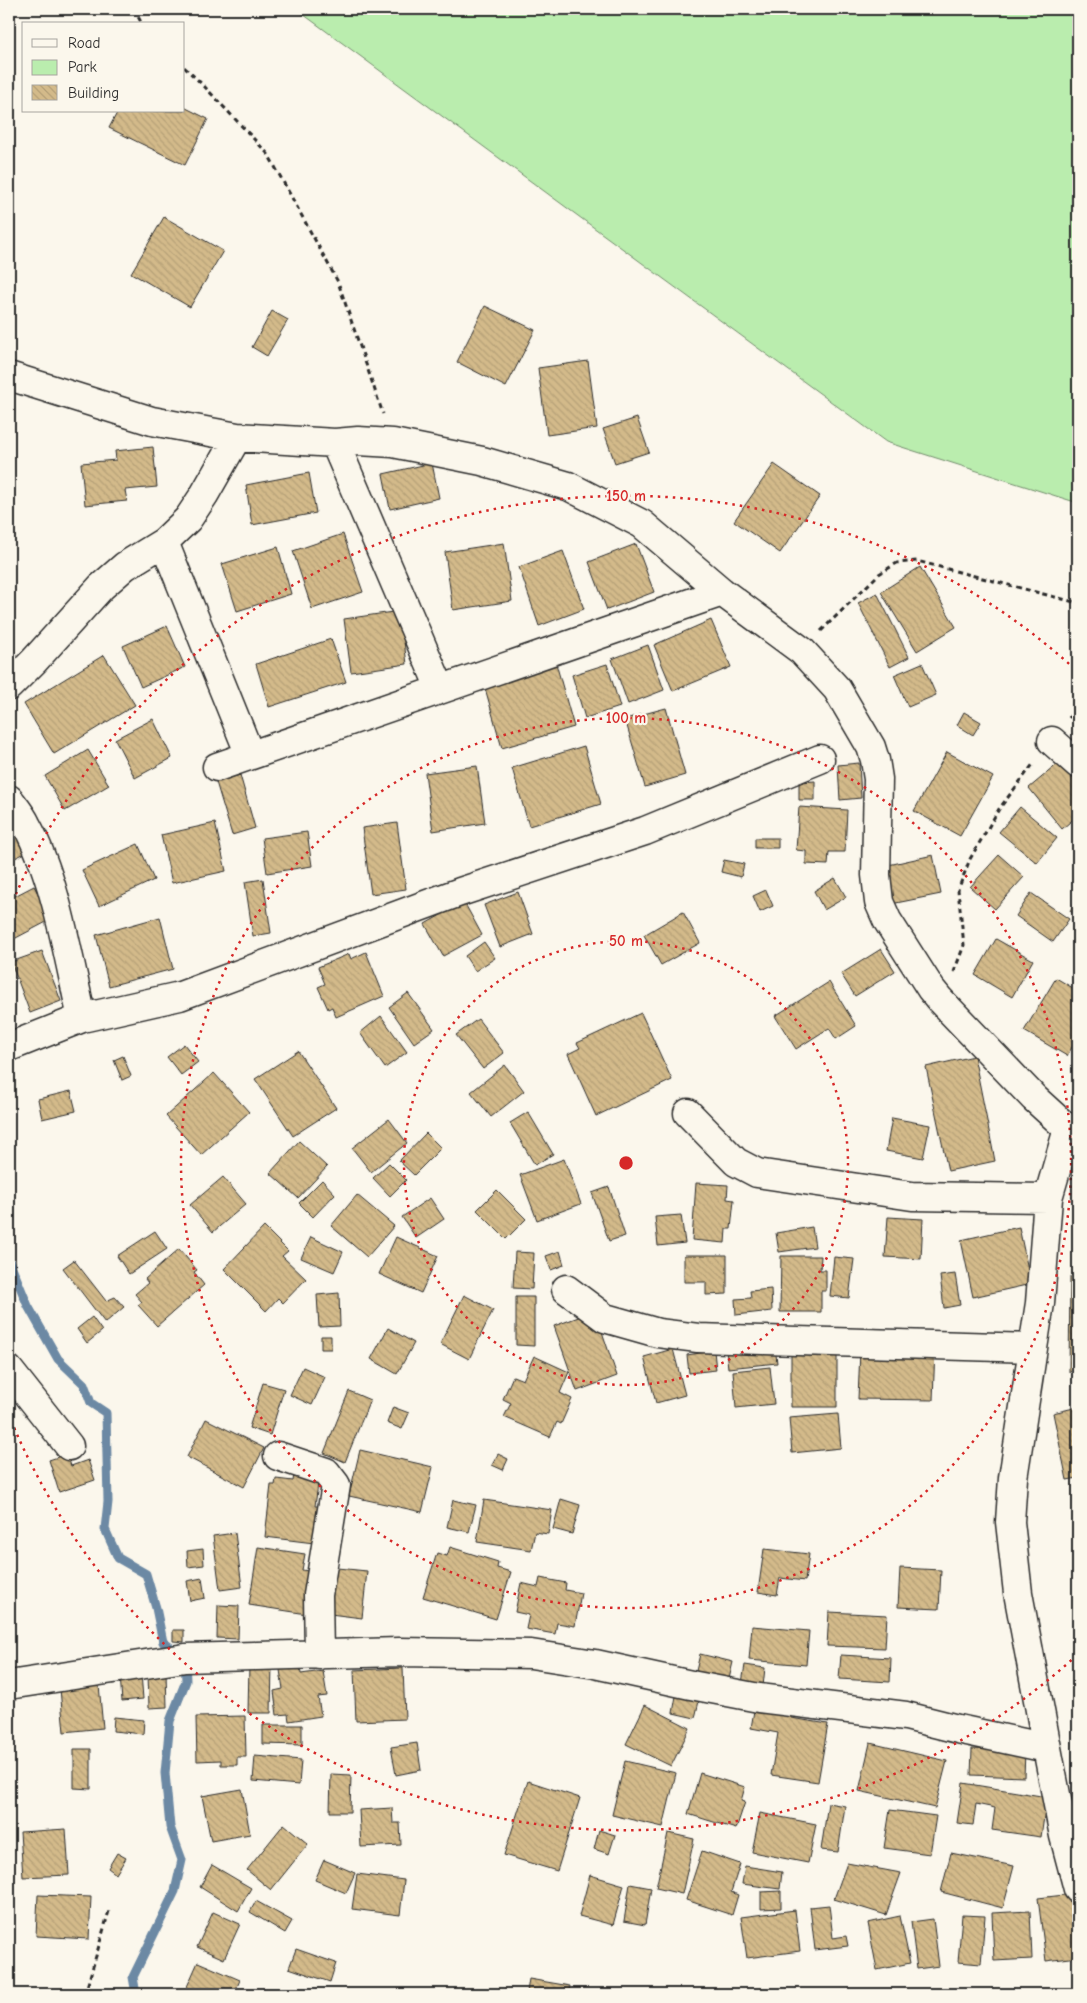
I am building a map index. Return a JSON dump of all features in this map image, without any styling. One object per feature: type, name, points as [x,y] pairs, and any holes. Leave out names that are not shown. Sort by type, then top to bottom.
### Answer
[{"type":"street","points":[[9,376],[152,421],[237,437],[335,444],[358,441],[393,443],[482,461],[568,486],[642,524],[722,592],[802,652],[837,689],[871,747],[878,779],[876,875],[879,902],[887,920],[940,1000],[1028,1091],[1073,1132],[1048,1198],[1040,1303],[1013,1478],[1010,1522],[1018,1593],[1064,1836],[1078,1889]]},
{"type":"street","points":[[9,686],[101,586],[125,566],[164,542],[188,519],[237,437]]},
{"type":"street","points":[[335,444],[440,688]]},
{"type":"street","points":[[164,542],[250,755]]},
{"type":"street","points":[[217,766],[722,592]]},
{"type":"street","points":[[1052,741],[1078,764]]},
{"type":"street","points":[[9,1047],[82,1018],[180,996],[460,892],[645,831],[820,759]]},
{"type":"street","points":[[9,798],[26,823],[41,858],[59,917],[82,1018]]},
{"type":"street","points":[[688,1113],[736,1162],[757,1172],[912,1196],[1048,1198]]},
{"type":"street","points":[[566,1289],[605,1318],[658,1332],[698,1338],[1033,1348]]},
{"type":"street","points":[[9,1370],[69,1446]]},
{"type":"street","points":[[278,1456],[326,1472],[336,1485],[318,1595],[319,1655]]},
{"type":"street","points":[[9,1685],[185,1658],[399,1652],[531,1654],[595,1664],[759,1698],[906,1716],[1047,1748]]},
{"type":"path","points":[[134,9],[141,22]]},
{"type":"path","points":[[185,68],[256,141],[268,154],[273,163],[338,282],[393,443]]},
{"type":"path","points":[[802,652],[879,574],[898,564],[917,561],[1078,602]]},
{"type":"path","points":[[940,1000],[958,963],[964,945],[958,890],[970,859],[999,809],[1078,706]]},
{"type":"path","points":[[85,1994],[109,1911]]},
{"type":"green space","points":[[296,9],[1078,9],[1078,503],[886,442]]},
{"type":"building","points":[[185,108],[208,119],[185,165],[109,128],[117,112],[185,112]]},
{"type":"building","points":[[164,217],[223,251],[190,307],[131,273]]},
{"type":"building","points":[[485,306],[535,330],[506,387],[457,362]]},
{"type":"building","points":[[272,311],[288,320],[267,356],[252,347]]},
{"type":"building","points":[[588,361],[597,428],[547,435],[538,368]]},
{"type":"building","points":[[637,418],[649,452],[615,463],[603,429]]},
{"type":"building","points":[[153,447],[157,487],[125,490],[127,501],[85,505],[81,463],[116,460],[115,451]]},
{"type":"building","points":[[432,463],[439,498],[390,509],[383,474]]},
{"type":"building","points":[[774,464],[820,496],[780,553],[734,521]]},
{"type":"building","points":[[309,473],[316,513],[252,525],[246,485]]},
{"type":"building","points":[[343,534],[363,592],[312,609],[293,551]]},
{"type":"building","points":[[504,543],[512,601],[453,610],[445,552]]},
{"type":"building","points":[[636,544],[654,592],[607,610],[589,562]]},
{"type":"building","points":[[278,547],[291,594],[237,611],[222,564]]},
{"type":"building","points":[[563,551],[584,609],[539,626],[519,567]]},
{"type":"building","points":[[920,567],[956,627],[917,651],[881,592]]},
{"type":"building","points":[[877,593],[909,657],[890,667],[858,603]]},
{"type":"building","points":[[400,611],[407,664],[351,672],[344,619]]},
{"type":"building","points":[[711,620],[731,667],[673,691],[654,645]]},
{"type":"building","points":[[167,626],[185,667],[141,687],[123,646]]},
{"type":"building","points":[[331,639],[346,682],[269,707],[256,664]]},
{"type":"building","points":[[648,645],[664,690],[628,704],[612,659]]},
{"type":"building","points":[[104,655],[135,705],[54,754],[24,704]]},
{"type":"building","points":[[555,660],[574,727],[502,748],[483,681]]},
{"type":"building","points":[[922,663],[936,695],[908,707],[894,675]]},
{"type":"building","points":[[607,664],[620,707],[585,718],[572,675]]},
{"type":"building","points":[[666,708],[685,775],[645,787],[625,719]]},
{"type":"building","points":[[964,712],[981,722],[973,735],[957,725]]},
{"type":"building","points":[[153,719],[172,758],[135,778],[115,739]]},
{"type":"building","points":[[584,746],[601,804],[529,826],[512,768]]},
{"type":"building","points":[[88,750],[109,785],[65,811],[45,776]]},
{"type":"building","points":[[947,752],[993,777],[960,836],[914,811]]},
{"type":"building","points":[[1066,757],[1078,772],[1078,815],[1062,829],[1029,788]]},
{"type":"building","points":[[859,763],[861,798],[840,800],[838,765]]},
{"type":"building","points":[[477,766],[485,823],[433,831],[425,773]]},
{"type":"building","points":[[240,775],[255,828],[232,835],[216,782]]},
{"type":"building","points":[[815,781],[815,800],[799,800],[799,782]]},
{"type":"building","points":[[799,807],[847,810],[845,852],[829,852],[828,865],[806,864],[806,851],[796,850]]},
{"type":"building","points":[[1020,807],[1057,838],[1037,863],[999,832]]},
{"type":"building","points":[[9,818],[27,852],[9,861]]},
{"type":"building","points":[[215,823],[226,871],[172,883],[161,835]]},
{"type":"building","points":[[397,823],[406,889],[371,894],[362,828]]},
{"type":"building","points":[[307,832],[312,866],[267,873],[262,838]]},
{"type":"building","points":[[755,838],[778,838],[778,848],[755,848]]},
{"type":"building","points":[[138,844],[154,880],[99,906],[82,870]]},
{"type":"building","points":[[933,855],[941,894],[891,904],[884,866]]},
{"type":"building","points":[[999,855],[1024,877],[995,909],[970,887]]},
{"type":"building","points":[[724,860],[744,864],[741,877],[721,872]]},
{"type":"building","points":[[835,878],[846,897],[824,910],[814,891]]},
{"type":"building","points":[[263,879],[271,933],[253,936],[245,882]]},
{"type":"building","points":[[34,886],[52,919],[14,939],[9,929],[9,899]]},
{"type":"building","points":[[766,890],[773,906],[760,912],[753,896]]},
{"type":"building","points":[[518,892],[533,934],[500,947],[484,905]]},
{"type":"building","points":[[1031,893],[1069,919],[1053,942],[1016,916]]},
{"type":"building","points":[[1078,896],[1078,916],[1070,911]]},
{"type":"building","points":[[464,902],[482,935],[443,956],[425,924]]},
{"type":"building","points":[[683,912],[700,943],[661,965],[644,935]]},
{"type":"building","points":[[160,917],[173,969],[109,986],[96,935]]},
{"type":"building","points":[[996,939],[1033,960],[1012,997],[975,975]]},
{"type":"building","points":[[484,942],[495,958],[475,971],[465,956]]},
{"type":"building","points":[[881,949],[895,971],[855,996],[841,974]]},
{"type":"building","points":[[42,951],[61,1001],[30,1013],[11,962]]},
{"type":"building","points":[[366,952],[384,996],[336,1017],[332,1007],[328,1009],[318,987],[325,984],[318,967],[349,954],[351,959]]},
{"type":"building","points":[[1056,978],[1078,991],[1078,1037],[1067,1056],[1024,1031]]},
{"type":"building","points":[[829,982],[856,1026],[836,1039],[829,1028],[796,1049],[775,1016]]},
{"type":"building","points":[[408,993],[434,1029],[414,1043],[389,1007]]},
{"type":"building","points":[[641,1013],[672,1080],[596,1116],[568,1054],[580,1048],[577,1043]]},
{"type":"building","points":[[381,1016],[407,1052],[385,1068],[360,1033]]},
{"type":"building","points":[[478,1019],[504,1053],[483,1069],[456,1035]]},
{"type":"building","points":[[184,1044],[198,1062],[181,1075],[167,1057]]},
{"type":"building","points":[[298,1051],[336,1108],[293,1136],[255,1079]]},
{"type":"building","points":[[123,1056],[131,1076],[122,1080],[114,1060]]},
{"type":"building","points":[[974,1056],[995,1161],[948,1171],[926,1067]]},
{"type":"building","points":[[505,1065],[524,1091],[491,1117],[471,1092]]},
{"type":"building","points":[[214,1073],[249,1112],[201,1155],[166,1116]]},
{"type":"building","points":[[71,1091],[76,1111],[42,1119],[38,1099]]},
{"type":"building","points":[[528,1112],[553,1154],[535,1165],[510,1123]]},
{"type":"building","points":[[892,1118],[930,1125],[923,1158],[886,1151]]},
{"type":"building","points":[[389,1119],[407,1143],[371,1172],[352,1148]]},
{"type":"building","points":[[426,1133],[441,1148],[414,1175],[399,1161]]},
{"type":"building","points":[[299,1141],[327,1167],[298,1198],[270,1173]]},
{"type":"building","points":[[564,1159],[581,1204],[537,1220],[520,1175]]},
{"type":"building","points":[[389,1163],[406,1180],[390,1196],[373,1178]]},
{"type":"building","points":[[223,1177],[246,1204],[213,1232],[190,1205]]},
{"type":"building","points":[[322,1180],[335,1194],[313,1217],[299,1203]]},
{"type":"building","points":[[696,1183],[728,1185],[727,1199],[734,1200],[731,1229],[726,1229],[725,1243],[692,1240]]},
{"type":"building","points":[[609,1187],[625,1236],[609,1241],[592,1193]]},
{"type":"building","points":[[497,1190],[526,1219],[506,1239],[477,1210]]},
{"type":"building","points":[[357,1195],[394,1226],[367,1257],[331,1226]]},
{"type":"building","points":[[430,1198],[444,1219],[416,1238],[402,1217]]},
{"type":"building","points":[[681,1215],[685,1243],[658,1246],[655,1217]]},
{"type":"building","points":[[888,1217],[923,1219],[921,1259],[885,1257]]},
{"type":"building","points":[[264,1227],[288,1251],[282,1256],[306,1279],[283,1303],[278,1298],[266,1311],[224,1269]]},
{"type":"building","points":[[812,1227],[815,1247],[779,1252],[776,1233]]},
{"type":"building","points":[[1019,1227],[1031,1284],[973,1297],[961,1240]]},
{"type":"building","points":[[155,1231],[167,1249],[129,1274],[117,1256]]},
{"type":"building","points":[[311,1237],[343,1252],[334,1272],[301,1258]]},
{"type":"building","points":[[396,1237],[438,1256],[421,1293],[379,1274]]},
{"type":"building","points":[[179,1249],[197,1270],[194,1272],[204,1285],[157,1326],[138,1305],[142,1302],[135,1294],[148,1283],[145,1279]]},
{"type":"building","points":[[560,1251],[564,1265],[551,1270],[546,1256]]},
{"type":"building","points":[[515,1252],[534,1253],[532,1289],[513,1288]]},
{"type":"building","points":[[684,1255],[727,1255],[727,1294],[706,1295],[706,1282],[684,1282]]},
{"type":"building","points":[[781,1256],[821,1256],[820,1270],[826,1270],[826,1291],[821,1291],[821,1312],[780,1312]]},
{"type":"building","points":[[834,1257],[854,1259],[849,1298],[830,1296]]},
{"type":"building","points":[[74,1260],[106,1301],[115,1297],[124,1307],[105,1323],[63,1268]]},
{"type":"building","points":[[955,1274],[960,1305],[944,1308],[940,1276]]},
{"type":"building","points":[[1070,1277],[1078,1277],[1078,1371],[1069,1372]]},
{"type":"building","points":[[771,1289],[772,1311],[736,1315],[735,1299],[751,1298],[750,1291]]},
{"type":"building","points":[[339,1293],[340,1326],[319,1327],[317,1295]]},
{"type":"building","points":[[464,1295],[493,1310],[469,1359],[440,1344]]},
{"type":"building","points":[[516,1297],[534,1297],[534,1346],[516,1345]]},
{"type":"building","points":[[595,1311],[617,1376],[577,1391],[554,1326]]},
{"type":"building","points":[[92,1317],[102,1331],[87,1343],[77,1329]]},
{"type":"building","points":[[388,1328],[414,1343],[397,1374],[371,1359]]},
{"type":"building","points":[[321,1336],[331,1336],[331,1349],[321,1349]]},
{"type":"building","points":[[775,1346],[777,1363],[728,1368],[726,1350]]},
{"type":"building","points":[[935,1348],[933,1400],[858,1399],[860,1350]]},
{"type":"building","points":[[673,1349],[685,1395],[656,1403],[644,1357]]},
{"type":"building","points":[[714,1351],[716,1370],[689,1373],[687,1355]]},
{"type":"building","points":[[837,1352],[837,1407],[791,1407],[791,1353]]},
{"type":"building","points":[[534,1356],[569,1372],[560,1393],[572,1399],[561,1424],[557,1422],[550,1437],[504,1417],[511,1403],[503,1399],[513,1376],[523,1380]]},
{"type":"building","points":[[303,1367],[325,1377],[312,1405],[290,1395]]},
{"type":"building","points":[[770,1367],[774,1404],[736,1408],[733,1371]]},
{"type":"building","points":[[263,1383],[284,1389],[270,1435],[249,1428]]},
{"type":"building","points":[[349,1391],[370,1400],[345,1462],[324,1453]]},
{"type":"building","points":[[393,1407],[409,1413],[402,1429],[387,1423]]},
{"type":"building","points":[[1078,1407],[1078,1478],[1067,1480],[1053,1413]]},
{"type":"building","points":[[838,1414],[841,1448],[792,1453],[789,1418]]},
{"type":"building","points":[[206,1419],[264,1448],[244,1487],[187,1457]]},
{"type":"building","points":[[360,1450],[433,1467],[422,1512],[349,1496]]},
{"type":"building","points":[[67,1454],[71,1466],[88,1460],[95,1480],[59,1492],[49,1460]]},
{"type":"building","points":[[498,1454],[508,1459],[503,1470],[492,1465]]},
{"type":"building","points":[[294,1474],[319,1477],[315,1506],[319,1506],[314,1543],[265,1537],[271,1485],[275,1485],[276,1479],[293,1481]]},
{"type":"building","points":[[561,1499],[580,1505],[572,1534],[553,1529]]},
{"type":"building","points":[[453,1500],[476,1505],[469,1532],[447,1527]]},
{"type":"building","points":[[484,1500],[552,1510],[548,1534],[535,1532],[531,1550],[477,1542]]},
{"type":"building","points":[[235,1533],[242,1587],[220,1590],[213,1536]]},
{"type":"building","points":[[258,1547],[305,1554],[302,1570],[308,1571],[307,1614],[249,1605]]},
{"type":"building","points":[[450,1547],[498,1562],[497,1568],[511,1572],[496,1619],[423,1597],[437,1553],[447,1556]]},
{"type":"building","points":[[203,1549],[204,1565],[188,1567],[187,1551]]},
{"type":"building","points":[[764,1549],[809,1554],[805,1581],[780,1578],[777,1595],[758,1592]]},
{"type":"building","points":[[327,1567],[367,1571],[362,1618],[322,1613]]},
{"type":"building","points":[[900,1568],[941,1570],[939,1609],[898,1607]]},
{"type":"building","points":[[202,1578],[205,1598],[190,1601],[187,1581]]},
{"type":"building","points":[[540,1578],[566,1583],[565,1590],[581,1593],[575,1626],[557,1623],[555,1634],[526,1629],[529,1615],[515,1612],[521,1583],[538,1587]]},
{"type":"building","points":[[218,1605],[239,1606],[238,1639],[217,1638]]},
{"type":"building","points":[[829,1612],[887,1615],[885,1648],[827,1646]]},
{"type":"building","points":[[752,1626],[809,1631],[806,1665],[749,1660]]},
{"type":"building","points":[[173,1630],[184,1630],[184,1642],[173,1641]]},
{"type":"building","points":[[700,1654],[733,1662],[729,1679],[696,1671]]},
{"type":"building","points":[[841,1655],[891,1658],[890,1682],[839,1679]]},
{"type":"building","points":[[249,1664],[272,1664],[271,1713],[248,1713]]},
{"type":"building","points":[[745,1665],[765,1668],[763,1686],[742,1683]]},
{"type":"building","points":[[300,1667],[301,1674],[323,1671],[327,1696],[318,1697],[321,1716],[289,1721],[288,1714],[277,1715],[274,1691],[283,1689],[280,1670]]},
{"type":"building","points":[[403,1668],[405,1719],[356,1721],[354,1670]]},
{"type":"building","points":[[141,1673],[143,1699],[122,1701],[120,1675]]},
{"type":"building","points":[[148,1673],[166,1673],[167,1707],[149,1708]]},
{"type":"building","points":[[98,1674],[103,1728],[64,1732],[59,1678]]},
{"type":"building","points":[[676,1696],[699,1701],[695,1718],[673,1713]]},
{"type":"building","points":[[645,1705],[690,1728],[671,1766],[626,1744]]},
{"type":"building","points":[[755,1705],[792,1711],[791,1718],[828,1724],[818,1782],[771,1775],[778,1733],[751,1728]]},
{"type":"building","points":[[245,1716],[246,1757],[237,1757],[237,1765],[221,1765],[221,1760],[197,1761],[196,1717]]},
{"type":"building","points":[[114,1717],[144,1720],[143,1734],[113,1731]]},
{"type":"building","points":[[263,1725],[302,1725],[302,1745],[263,1744]]},
{"type":"building","points":[[417,1743],[421,1770],[396,1775],[391,1747]]},
{"type":"building","points":[[870,1743],[947,1761],[935,1808],[859,1791]]},
{"type":"building","points":[[74,1749],[91,1749],[91,1789],[74,1788]]},
{"type":"building","points":[[972,1749],[1025,1751],[1024,1777],[971,1775]]},
{"type":"building","points":[[255,1756],[301,1760],[299,1785],[253,1781]]},
{"type":"building","points":[[625,1761],[676,1773],[663,1827],[612,1815]]},
{"type":"building","points":[[700,1773],[745,1787],[741,1801],[745,1802],[736,1829],[688,1814]]},
{"type":"building","points":[[331,1774],[351,1775],[350,1812],[330,1812]]},
{"type":"building","points":[[528,1781],[580,1798],[557,1871],[504,1855]]},
{"type":"building","points":[[963,1783],[1047,1797],[1041,1837],[992,1830],[995,1808],[976,1804],[973,1825],[957,1823]]},
{"type":"building","points":[[242,1789],[250,1834],[211,1841],[202,1796]]},
{"type":"building","points":[[828,1803],[845,1806],[838,1852],[821,1850]]},
{"type":"building","points":[[392,1808],[393,1823],[400,1823],[401,1845],[361,1847],[359,1810]]},
{"type":"building","points":[[890,1810],[936,1816],[930,1854],[884,1848]]},
{"type":"building","points":[[760,1813],[816,1824],[808,1863],[752,1852]]},
{"type":"building","points":[[284,1824],[308,1844],[271,1890],[247,1870]]},
{"type":"building","points":[[66,1829],[69,1875],[23,1877],[20,1832]]},
{"type":"building","points":[[599,1830],[615,1835],[609,1854],[594,1849]]},
{"type":"building","points":[[668,1833],[694,1839],[682,1894],[656,1888]]},
{"type":"building","points":[[702,1851],[740,1864],[731,1892],[738,1895],[732,1915],[686,1900]]},
{"type":"building","points":[[117,1853],[126,1858],[116,1874],[108,1868]]},
{"type":"building","points":[[951,1853],[1014,1866],[1003,1908],[941,1892]]},
{"type":"building","points":[[324,1860],[355,1873],[346,1893],[315,1880]]},
{"type":"building","points":[[847,1863],[901,1873],[886,1915],[834,1899]]},
{"type":"building","points":[[212,1865],[251,1888],[238,1911],[200,1887]]},
{"type":"building","points":[[745,1866],[782,1872],[780,1889],[742,1884]]},
{"type":"building","points":[[357,1874],[404,1880],[400,1915],[352,1909]]},
{"type":"building","points":[[590,1875],[624,1885],[613,1925],[579,1916]]},
{"type":"building","points":[[630,1884],[651,1888],[645,1925],[624,1921]]},
{"type":"building","points":[[781,1891],[781,1908],[761,1909],[761,1892]]},
{"type":"building","points":[[1073,1894],[1078,1935],[1078,1957],[1046,1961],[1038,1898]]},
{"type":"building","points":[[38,1895],[91,1897],[89,1939],[36,1936]]},
{"type":"building","points":[[256,1901],[292,1921],[285,1933],[250,1912]]},
{"type":"building","points":[[829,1905],[833,1938],[846,1936],[848,1946],[815,1950],[810,1907]]},
{"type":"building","points":[[795,1910],[800,1951],[747,1958],[741,1917]]},
{"type":"building","points":[[1030,1911],[1032,1959],[994,1961],[992,1913]]},
{"type":"building","points":[[213,1912],[240,1924],[224,1959],[197,1947]]},
{"type":"building","points":[[962,1915],[985,1916],[981,1964],[958,1962]]},
{"type":"building","points":[[900,1916],[910,1963],[877,1970],[868,1923]]},
{"type":"building","points":[[933,1919],[939,1966],[917,1969],[911,1922]]},
{"type":"building","points":[[296,1949],[336,1963],[330,1982],[289,1968]]},
{"type":"building","points":[[198,1962],[240,1980],[234,1994],[198,1994],[186,1989]]},
{"type":"building","points":[[529,1979],[570,1986],[568,1994],[527,1992]]},
{"type":"waterway","points":[[9,1260],[28,1306],[58,1359],[84,1384],[91,1403],[106,1413],[108,1502],[105,1529],[118,1558],[146,1574],[163,1642],[185,1658],[186,1681],[170,1721],[165,1773],[170,1827],[182,1860],[175,1891],[133,1977],[136,1994]]}]
